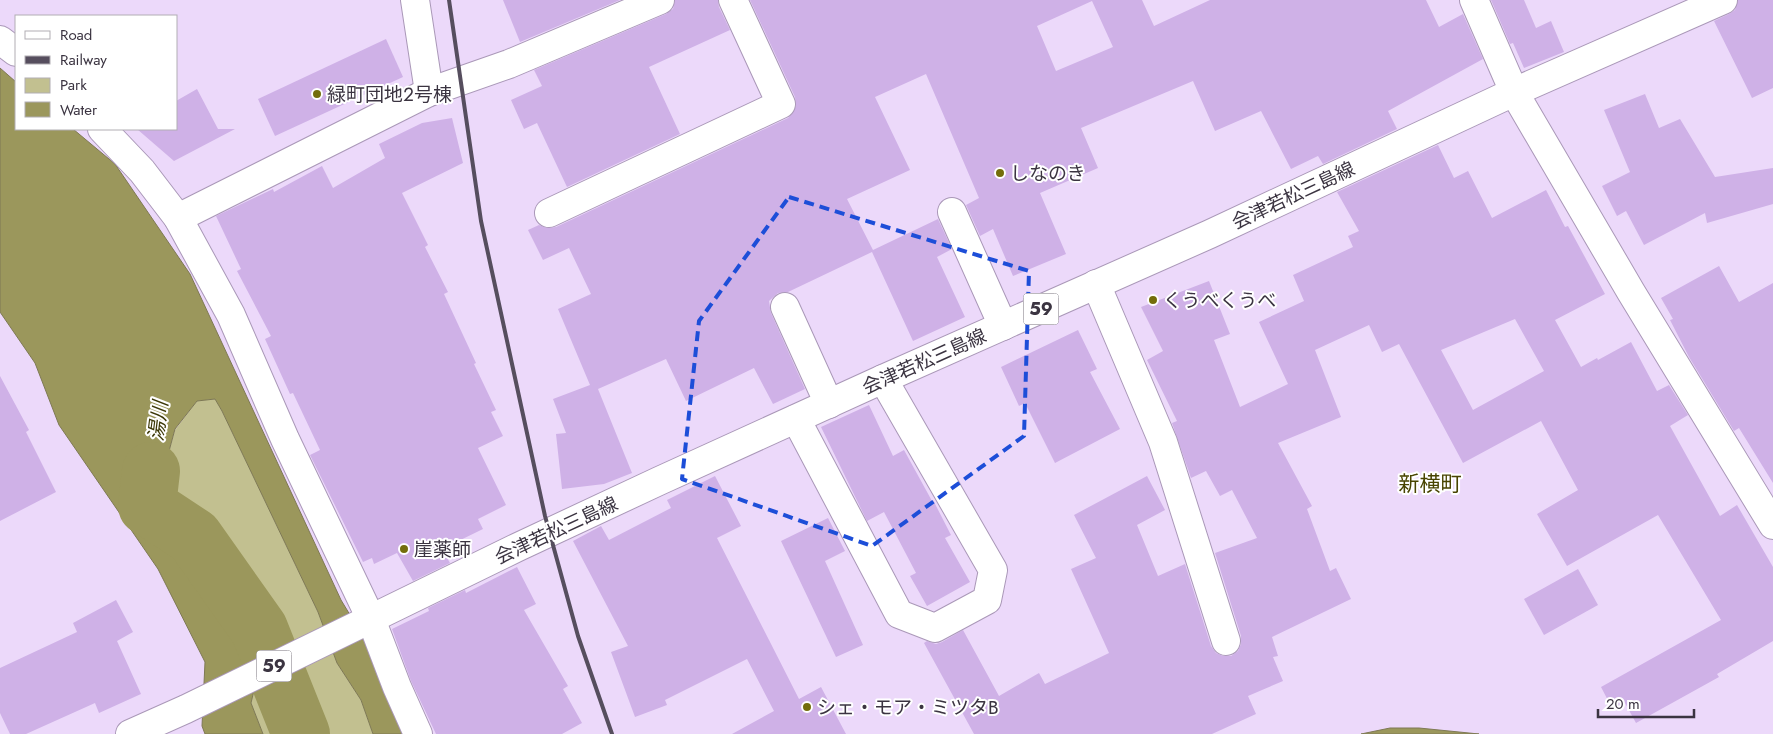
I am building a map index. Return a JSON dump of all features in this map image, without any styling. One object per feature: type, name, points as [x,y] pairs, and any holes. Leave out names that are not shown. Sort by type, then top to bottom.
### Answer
[{"type":"street","points":[[415,0],[429,92]]},
{"type":"street","points":[[178,218],[429,92],[509,64],[660,0]]},
{"type":"street","points":[[549,213],[781,104],[733,0]]},
{"type":"street","points":[[1474,0],[1514,92],[1631,292],[1773,525]]},
{"type":"street","name":"会津若松三島線","points":[[130,734],[186,709],[518,547],[883,379],[1219,230],[1514,92],[1723,0]]},
{"type":"street","points":[[0,40],[15,51]]},
{"type":"street","points":[[103,130],[142,171],[178,218],[231,315],[284,439],[418,734]]},
{"type":"street","points":[[952,212],[1003,326]]},
{"type":"street","points":[[1096,284],[1163,442],[1226,641]]},
{"type":"street","points":[[785,307],[829,404]]},
{"type":"street","points":[[796,419],[899,614],[935,628],[987,600],[993,570],[883,379]]},
{"type":"highlighted area","points":[[789,197],[1029,271],[1024,436],[872,546],[682,479],[699,321]]},
{"type":"green space","points":[[215,399],[318,612],[337,663],[361,700],[373,734],[263,734],[251,703],[267,635],[242,617],[217,606],[195,577],[165,466],[175,430],[197,401]]},
{"type":"water","points":[[0,68],[15,81],[15,130],[74,130],[115,164],[190,274],[341,600],[370,648],[407,734],[373,734],[361,700],[337,663],[318,612],[215,399],[197,401],[175,429],[165,466],[195,577],[217,606],[242,617],[267,635],[251,703],[263,734],[205,734],[202,726],[205,662],[158,569],[59,425],[35,363],[0,312]]},
{"type":"water","points":[[1390,728],[1419,728],[1479,734],[1361,734]]},
{"type":"building","points":[[503,0],[620,0],[520,42]]},
{"type":"building","points":[[675,0],[718,0],[719,7],[730,30],[649,67],[680,134],[567,187],[537,123],[524,129],[511,100],[542,86],[534,70],[666,14],[673,9]]},
{"type":"building","points":[[750,0],[1142,0],[1154,26],[1210,0],[1426,0],[1439,27],[1463,14],[1483,59],[1388,111],[1397,129],[1323,164],[1318,156],[1291,169],[1261,111],[1215,131],[1193,81],[1081,128],[1098,168],[1040,193],[1066,254],[1013,276],[993,229],[980,236],[966,205],[979,198],[926,74],[875,97],[910,170],[847,199],[873,250],[938,219],[952,249],[937,257],[965,317],[913,341],[872,252],[788,292],[778,293],[769,301],[771,313],[805,389],[773,404],[754,368],[686,401],[666,359],[598,389],[632,473],[604,484],[562,489],[556,434],[566,433],[553,399],[590,385],[558,309],[591,294],[569,248],[543,260],[528,230],[539,225],[547,228],[556,227],[788,118],[796,106],[795,97]],"holes":[[[1092,1],[1113,47],[1056,71],[1037,26]]]},
{"type":"building","points":[[1491,0],[1524,0],[1536,28],[1551,21],[1564,52],[1524,68],[1513,43],[1510,44]]},
{"type":"building","points":[[1738,0],[1773,0],[1773,88],[1752,98],[1714,21],[1735,10]]},
{"type":"building","name":"緑町団地２号棟","points":[[386,39],[403,77],[275,136],[258,99]]},
{"type":"building","points":[[197,89],[218,129],[235,129],[174,161],[138,130],[178,130],[178,100]]},
{"type":"building","points":[[1645,94],[1659,128],[1680,119],[1715,177],[1773,168],[1773,204],[1707,223],[1705,213],[1644,245],[1626,211],[1617,216],[1602,186],[1630,172],[1604,110]]},
{"type":"building","points":[[452,118],[463,163],[402,193],[428,245],[425,247],[448,292],[444,294],[496,410],[491,412],[503,436],[478,448],[506,505],[478,519],[483,529],[442,549],[450,563],[413,581],[397,553],[374,564],[372,558],[363,562],[310,455],[320,450],[293,393],[290,394],[265,339],[271,336],[237,271],[241,269],[216,216],[273,189],[274,192],[322,166],[333,188],[385,158],[379,144],[422,123]]},
{"type":"building","points":[[1438,145],[1454,178],[1468,171],[1492,218],[1546,190],[1565,227],[1568,226],[1605,294],[1555,320],[1581,367],[1631,342],[1657,391],[1669,385],[1688,415],[1670,426],[1720,516],[1737,505],[1773,567],[1773,641],[1717,674],[1719,677],[1636,723],[1625,703],[1613,710],[1601,687],[1721,620],[1658,515],[1567,566],[1537,514],[1578,490],[1541,421],[1463,463],[1399,344],[1382,352],[1369,325],[1315,350],[1341,417],[1278,443],[1312,506],[1307,509],[1330,571],[1336,568],[1351,599],[1272,637],[1278,656],[1273,657],[1283,681],[1248,696],[1256,714],[1212,734],[974,734],[924,643],[927,641],[936,644],[942,642],[963,630],[999,696],[1039,673],[1045,684],[1109,653],[1071,569],[1096,558],[1074,515],[1147,476],[1165,510],[1137,525],[1158,576],[1185,564],[1211,646],[1216,653],[1223,656],[1231,656],[1238,651],[1241,644],[1241,636],[1215,553],[1257,538],[1232,490],[1220,496],[1206,471],[1191,478],[1172,423],[1177,421],[1147,360],[1163,351],[1141,307],[1209,281],[1230,334],[1214,340],[1240,407],[1288,384],[1259,322],[1304,301],[1293,275],[1353,247],[1348,236],[1359,231],[1337,192]],"holes":[[[1515,319],[1544,371],[1473,410],[1441,350]]]},
{"type":"building","points":[[1719,266],[1739,302],[1773,283],[1773,483],[1739,428],[1734,431],[1689,357],[1670,320],[1673,319],[1661,298]]},
{"type":"building","points":[[1078,330],[1097,369],[1090,372],[1120,429],[1055,463],[1025,403],[1019,406],[1001,367]]},
{"type":"building","points":[[0,376],[29,430],[26,432],[56,492],[0,521]]},
{"type":"building","points":[[869,405],[893,456],[904,450],[933,500],[951,535],[945,538],[970,582],[927,606],[910,576],[916,573],[884,512],[867,521],[821,427]]},
{"type":"building","points":[[715,476],[741,526],[717,538],[799,699],[821,687],[846,734],[732,734],[774,711],[747,659],[665,700],[667,705],[635,717],[611,652],[628,646],[573,541],[601,526],[609,540],[671,508],[667,500]]},
{"type":"building","points":[[828,518],[845,551],[825,561],[863,645],[836,657],[781,541]]},
{"type":"building","points":[[517,567],[536,604],[524,610],[568,686],[563,689],[582,723],[562,734],[436,734],[411,681],[392,629],[429,611],[428,608],[465,590],[466,593]]},
{"type":"building","points":[[1578,569],[1598,605],[1544,635],[1524,599]]},
{"type":"building","points":[[116,600],[133,632],[117,641],[141,694],[99,713],[95,703],[26,734],[10,734],[0,713],[0,668],[77,632],[73,623]]},
{"type":"waterway","name":"湯川","points":[[151,471],[147,506],[194,537],[259,629],[301,734]]},
{"type":"railway","points":[[449,0],[481,221],[545,516],[578,636],[612,734]]},
{"type":"place","name":"緑町団地２号棟","points":[[317,94]]},
{"type":"place","name":"しなのき","points":[[1000,173]]},
{"type":"place","name":"くうべくうべ","points":[[1153,300]]},
{"type":"place","name":"崖薬師","points":[[404,549]]},
{"type":"place","name":"シェ・モア・ミツタB","points":[[807,707]]},
{"type":"district","name":"新横町","points":[[1430,484]]}]
